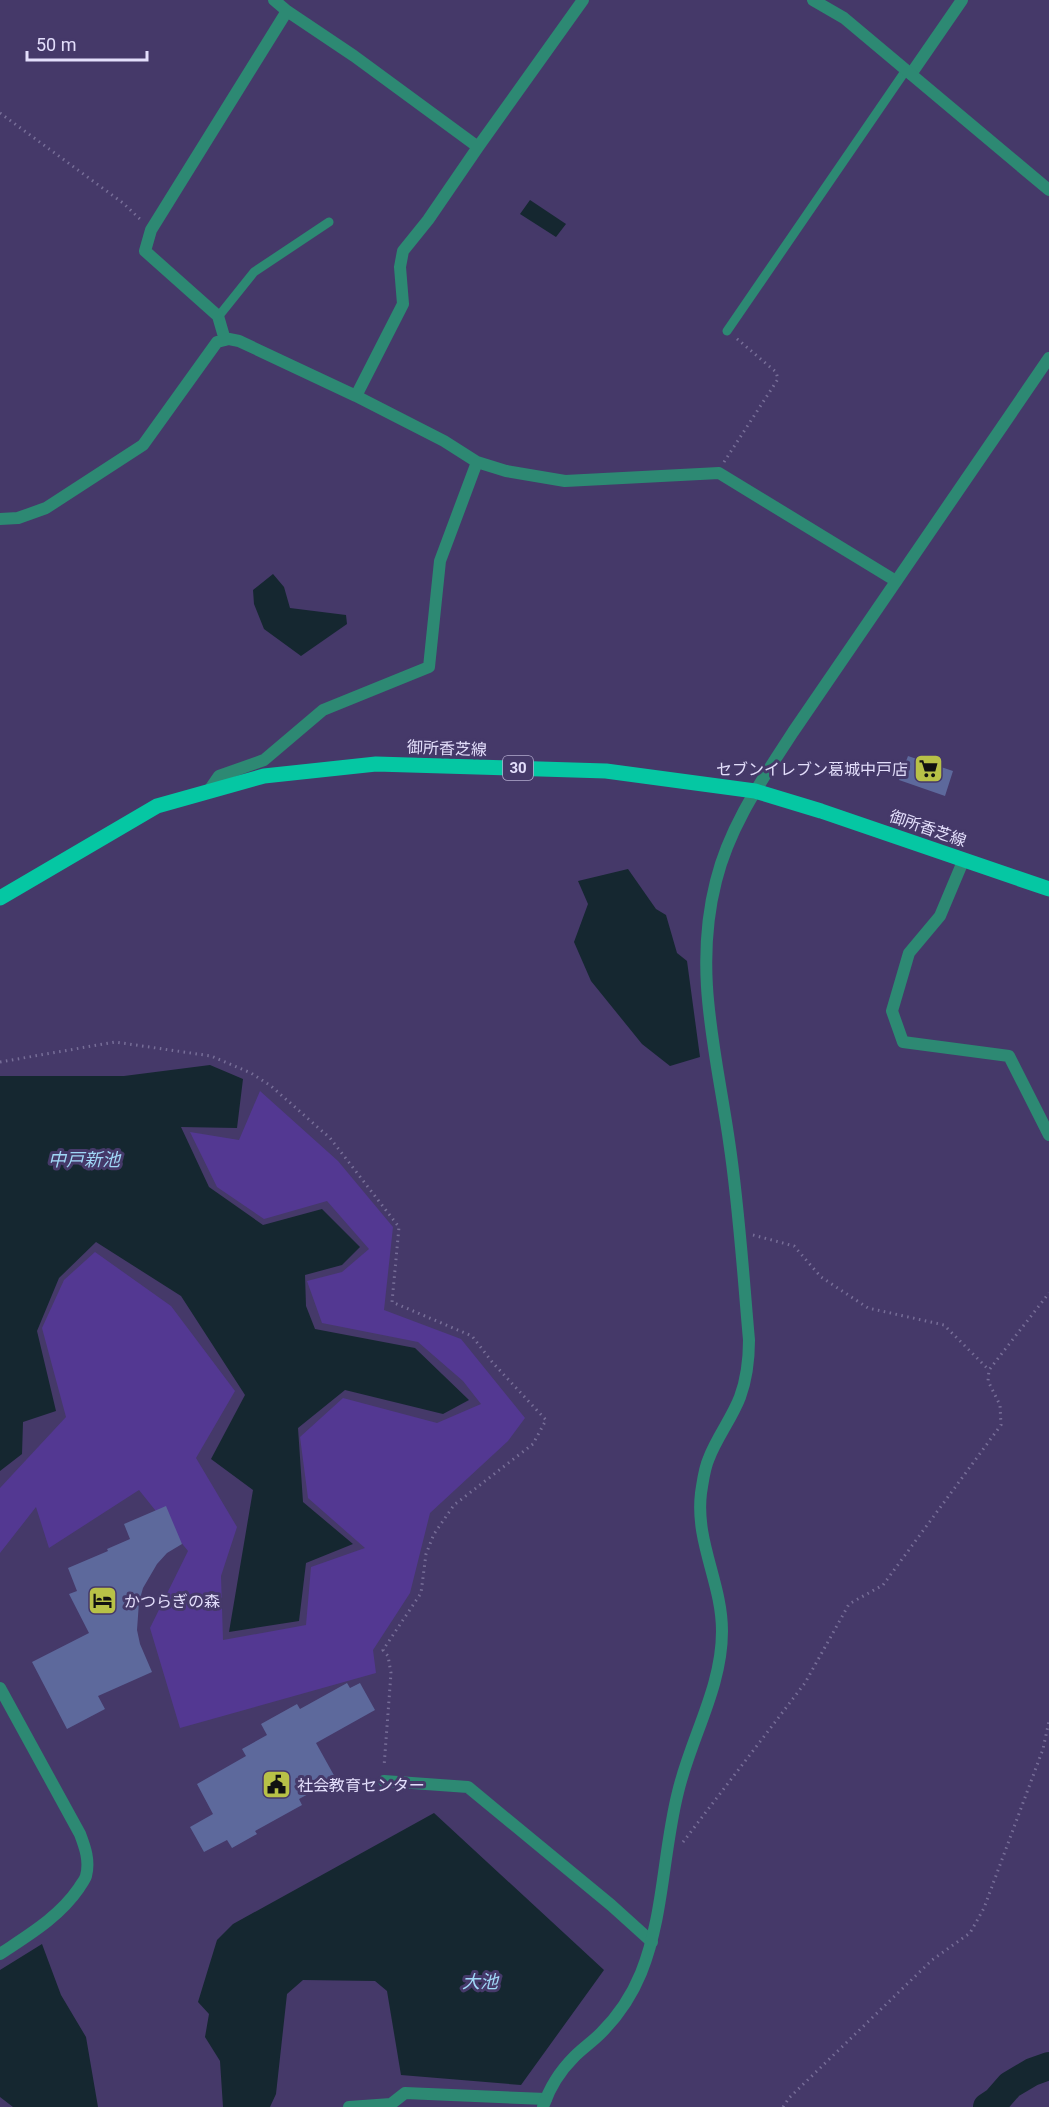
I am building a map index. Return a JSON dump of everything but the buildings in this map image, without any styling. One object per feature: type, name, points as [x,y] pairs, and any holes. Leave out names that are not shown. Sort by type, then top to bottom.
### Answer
[{"type":"main road","name":"御所香芝線","points":[[0,898],[157,806],[273,775],[376,764],[583,770],[671,778],[755,790],[1049,889]]},
{"type":"street","points":[[274,0],[478,147]]},
{"type":"street","points":[[356,396],[403,304],[400,267],[403,250],[428,220],[583,0]]},
{"type":"street","points":[[813,0],[844,18],[1049,190]]},
{"type":"street","points":[[909,72],[962,0]]},
{"type":"street","points":[[225,340],[218,317],[146,251],[151,230],[287,11]]},
{"type":"street","points":[[0,519],[18,518],[46,508],[143,445],[217,342],[229,339],[239,341],[356,396],[444,441],[477,462],[506,471],[565,481],[717,473],[896,581]]},
{"type":"street","points":[[349,2107],[390,2105],[405,2093],[544,2103],[557,2078],[573,2058],[600,2034],[615,2016],[640,1976],[652,1942],[678,1791],[717,1675],[721,1652],[721,1612],[718,1592],[702,1536],[700,1507],[709,1458],[739,1399],[749,1362],[749,1340],[729,1141],[706,998],[705,968],[710,912],[716,880],[740,816],[755,790],[1049,358]]},
{"type":"street","points":[[208,792],[219,776],[270,756],[323,710],[429,667],[440,561],[477,462]]},
{"type":"street","points":[[270,756],[273,775]]},
{"type":"street","points":[[964,859],[940,916],[909,954],[892,1011],[903,1042],[1009,1056],[1049,1135]]},
{"type":"street","points":[[0,1688],[80,1834],[87,1854],[86,1877],[69,1903],[58,1910],[49,1922],[0,1954]]},
{"type":"street","points":[[384,1781],[468,1787],[611,1905],[652,1942]]},
{"type":"lane","points":[[727,331],[909,72]]},
{"type":"lane","points":[[218,317],[254,272],[328,222]]},
{"type":"path","points":[[0,113],[123,203],[151,230]]},
{"type":"path","points":[[717,473],[778,379],[776,372],[727,331]]},
{"type":"path","points":[[0,1062],[115,1042],[211,1056],[251,1073],[271,1086],[330,1138],[399,1227],[392,1302],[472,1336],[492,1363],[546,1420],[533,1444],[454,1505],[434,1534],[426,1554],[421,1593],[383,1650],[388,1656],[391,1673],[384,1781]]},
{"type":"path","points":[[739,1231],[794,1246],[821,1277],[868,1308],[944,1325],[989,1370]]},
{"type":"path","points":[[665,1856],[682,1845],[805,1683],[849,1604],[883,1585],[1001,1425],[1000,1405],[988,1381],[989,1370],[1049,1293]]},
{"type":"path","points":[[783,2107],[789,2098],[932,1960],[970,1933],[984,1908],[1042,1749],[1049,1721]]},
{"type":"shaded area","points":[[260,1091],[338,1161],[393,1227],[384,1310],[461,1339],[525,1418],[508,1441],[430,1513],[410,1593],[373,1650],[376,1673],[180,1728],[150,1628],[188,1551],[139,1490],[49,1548],[36,1507],[0,1553],[0,1488],[66,1417],[42,1328],[64,1280],[95,1252],[171,1306],[235,1391],[196,1458],[237,1527],[221,1576],[223,1640],[306,1625],[311,1567],[365,1548],[308,1498],[300,1437],[343,1398],[437,1423],[481,1404],[463,1381],[418,1342],[322,1323],[307,1281],[342,1272],[369,1249],[327,1201],[264,1219],[217,1187],[190,1132],[239,1140]]},
{"type":"water","points":[[530,200],[566,224],[556,237],[520,214]]},
{"type":"water","points":[[273,574],[284,587],[290,608],[346,615],[347,624],[301,656],[264,629],[254,604],[253,590]]},
{"type":"water","points":[[628,869],[656,909],[666,915],[677,953],[687,961],[700,1057],[670,1066],[642,1044],[591,981],[574,942],[588,904],[578,881]]},
{"type":"water","name":"中戸新池","points":[[210,1065],[243,1079],[237,1128],[181,1127],[209,1187],[263,1225],[322,1209],[360,1247],[342,1265],[305,1275],[306,1306],[315,1329],[415,1348],[469,1400],[443,1414],[345,1390],[298,1428],[303,1502],[353,1544],[306,1563],[299,1621],[229,1632],[253,1490],[211,1459],[245,1395],[181,1296],[96,1242],[59,1278],[37,1331],[56,1411],[23,1422],[22,1454],[0,1471],[0,1076],[124,1076]]},
{"type":"water","name":"大池","points":[[434,1813],[604,1970],[521,2085],[401,2075],[387,1991],[375,1981],[303,1980],[287,1994],[276,2094],[270,2107],[223,2107],[220,2061],[205,2037],[209,2014],[198,2002],[217,1940],[233,1924]]},
{"type":"water","points":[[42,1944],[61,1995],[86,2037],[98,2107],[13,2107],[0,2097],[0,1970]]},
{"type":"waterway","points":[[987,2107],[996,2101],[1010,2085],[1032,2072],[1049,2066]]},
{"type":"place","name":"セブンイレブン葛城中戸店","points":[[929,769]]},
{"type":"place","name":"かつらぎの森","points":[[103,1601]]},
{"type":"place","name":"社会教育センター","points":[[276,1785]]}]
